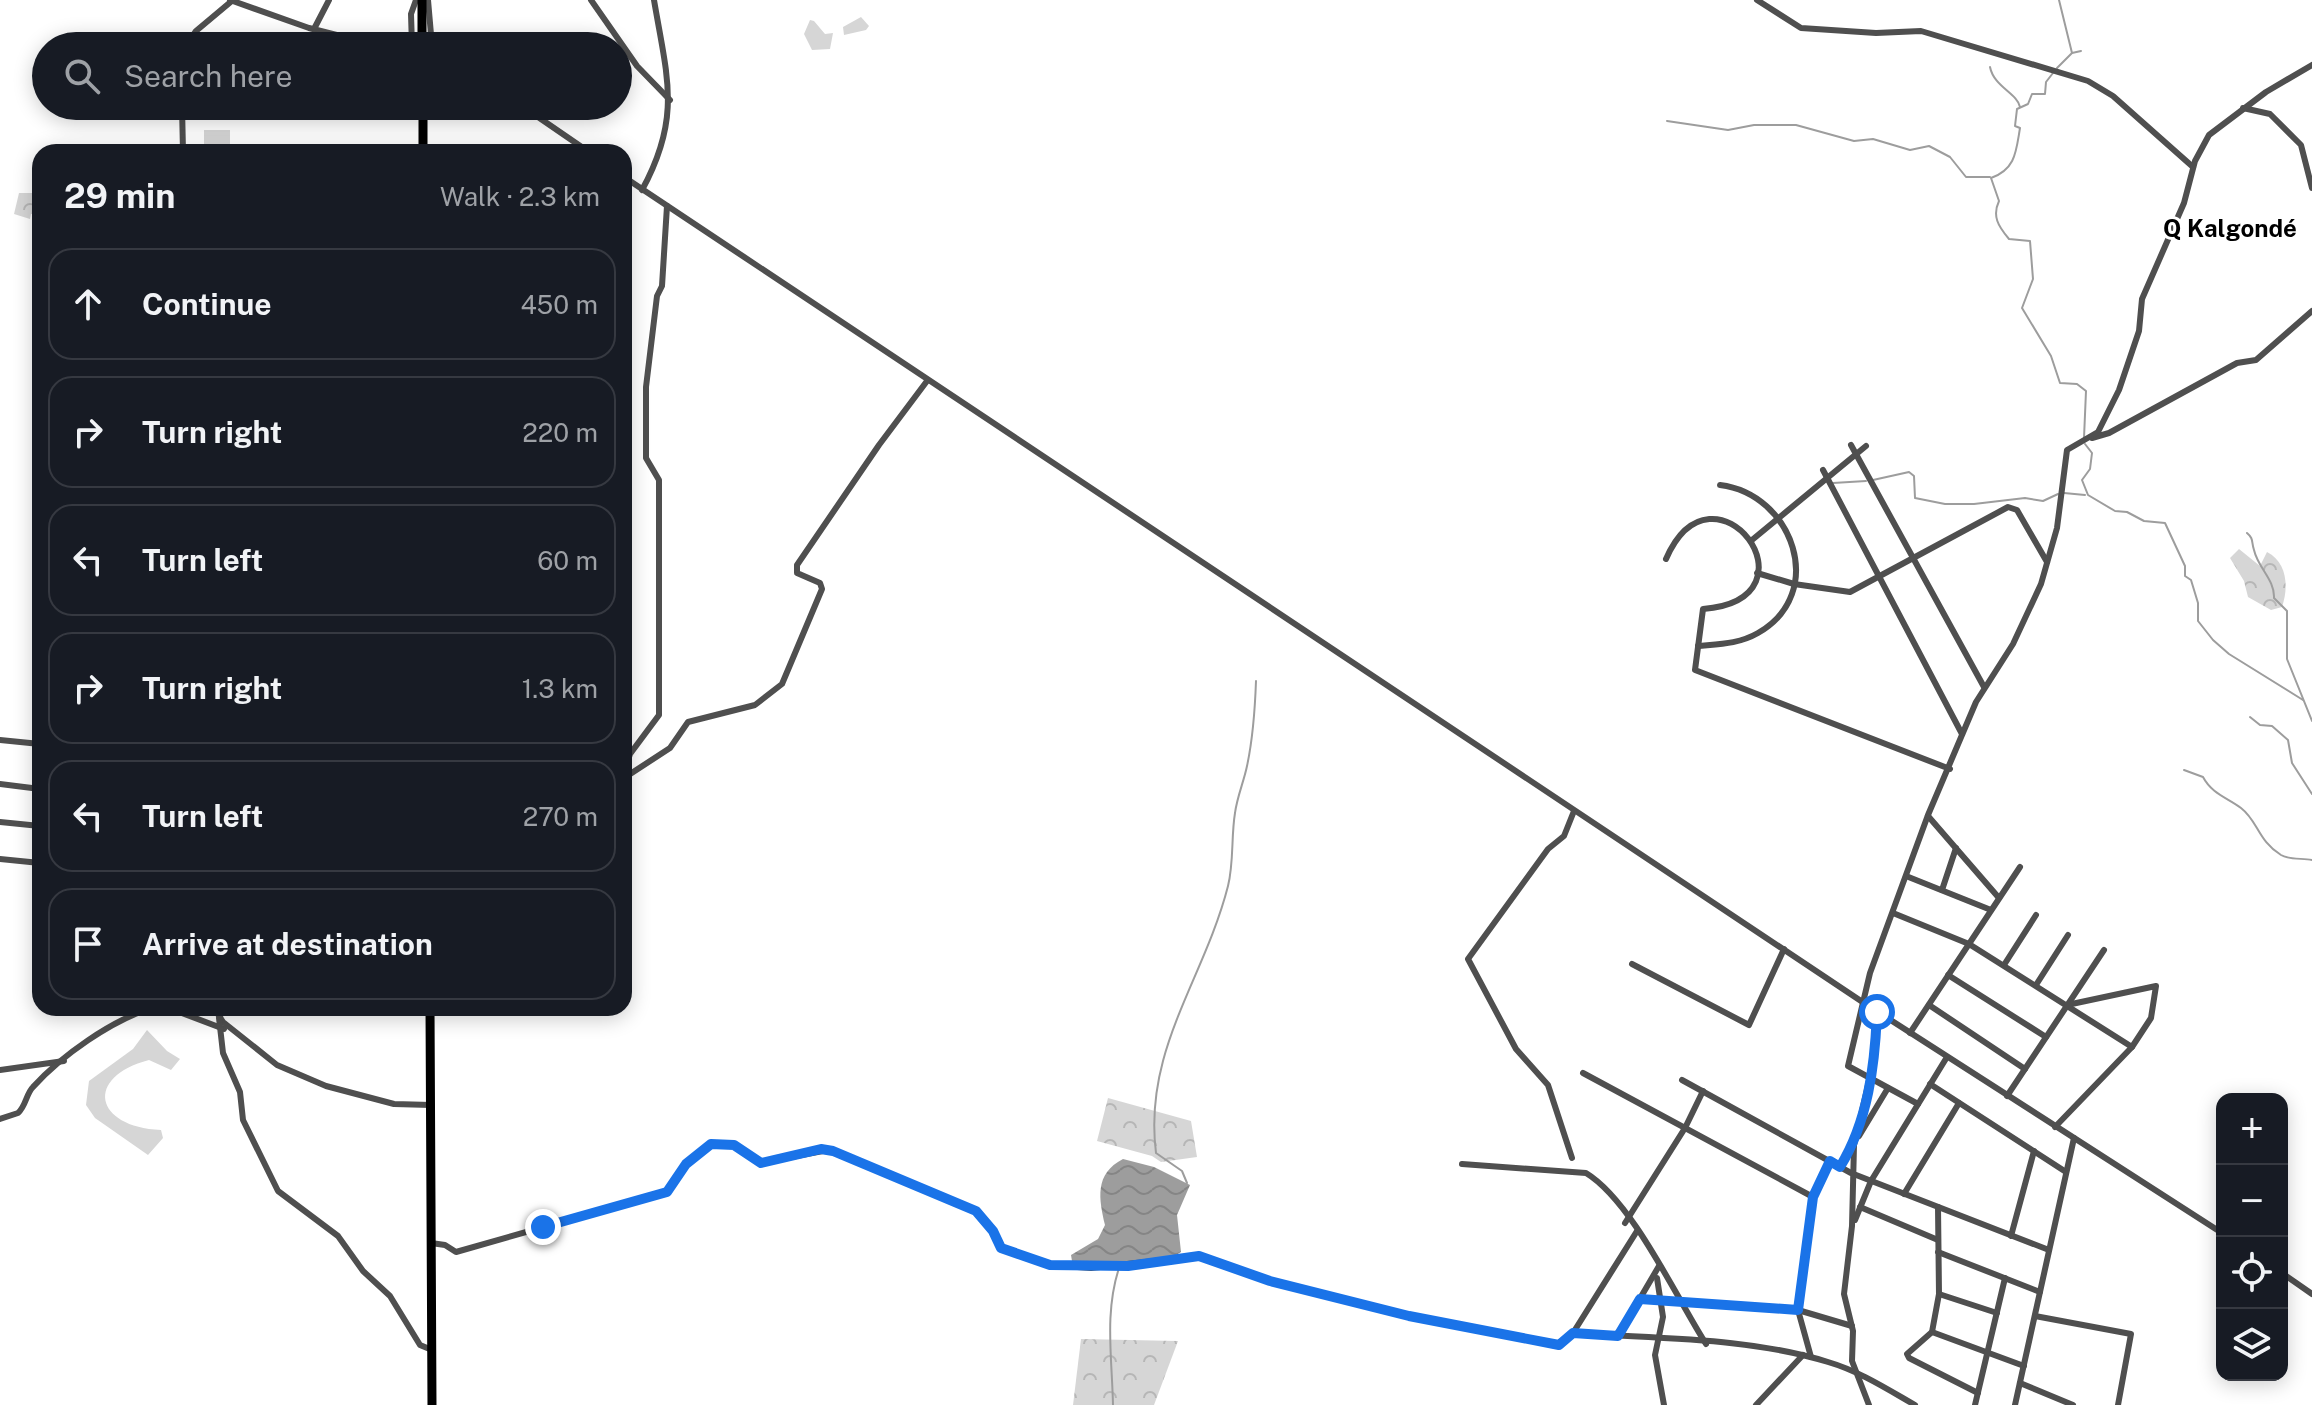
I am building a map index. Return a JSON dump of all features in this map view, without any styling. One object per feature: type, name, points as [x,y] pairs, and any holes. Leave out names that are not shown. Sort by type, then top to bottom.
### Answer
[{"type":"highway","points":[[419,0],[421,32]]},
{"type":"highway","points":[[423,120],[423,144]]},
{"type":"highway","points":[[430,1016],[432,1405]]},
{"type":"street","points":[[195,32],[232,0],[326,32]]},
{"type":"street","points":[[314,29],[329,0]]},
{"type":"street","points":[[412,32],[411,14],[419,0]]},
{"type":"street","points":[[428,0],[431,32]]},
{"type":"street","points":[[591,0],[613,32]]},
{"type":"street","points":[[642,190],[663,146],[670,100],[654,0]]},
{"type":"street","points":[[1757,0],[1801,28],[1876,33],[1921,31],[2088,81],[2113,96],[2193,167]]},
{"type":"street","points":[[632,59],[670,100]]},
{"type":"street","points":[[1918,1104],[1848,1066],[1861,1001],[1928,815],[1984,687],[2013,644],[2047,562],[2064,493],[2067,450],[2098,432],[2119,390],[2139,331],[2142,299],[2184,203],[2193,167],[2209,135],[2241,108],[2312,65]]},
{"type":"street","points":[[2241,108],[2270,114],[2301,145],[2312,188]]},
{"type":"street","points":[[181,120],[182,144]]},
{"type":"street","points":[[542,120],[577,144]]},
{"type":"street","points":[[632,183],[1877,1012],[2216,1229]]},
{"type":"street","points":[[632,751],[659,715],[659,480],[646,458],[646,387],[657,296],[662,286],[667,206]]},
{"type":"street","points":[[2088,439],[2109,433],[2237,363],[2253,362],[2312,311]]},
{"type":"street","points":[[632,773],[670,748],[688,722],[755,705],[785,681],[822,589],[820,583],[797,573],[797,565],[927,381]]},
{"type":"street","points":[[1851,445],[1984,687]]},
{"type":"street","points":[[1752,540],[1866,446]]},
{"type":"street","points":[[1823,470],[1962,734]]},
{"type":"street","points":[[1698,646],[1729,644],[1758,633],[1781,613],[1794,584],[1794,549],[1789,531],[1779,518],[1745,490],[1720,485]]},
{"type":"street","points":[[1757,573],[1794,584],[1850,592],[2008,507],[2017,510],[2047,562]]},
{"type":"street","points":[[1666,559],[1681,532],[1704,520],[1736,526],[1752,540],[1757,556],[1757,573],[1749,591],[1728,605],[1703,609],[1695,670],[1950,769]]},
{"type":"street","points":[[0,740],[32,743]]},
{"type":"street","points":[[0,784],[32,788]]},
{"type":"street","points":[[1572,1158],[1548,1085],[1516,1049],[1468,959],[1548,849],[1564,836],[1574,811]]},
{"type":"street","points":[[1928,815],[1999,898]]},
{"type":"street","points":[[0,822],[32,825]]},
{"type":"street","points":[[1942,890],[1956,848]]},
{"type":"street","points":[[0,859],[32,862]]},
{"type":"street","points":[[1910,1033],[2020,867]]},
{"type":"street","points":[[1906,876],[1991,910]]},
{"type":"street","points":[[1893,913],[1969,944],[2132,1047]]},
{"type":"street","points":[[2004,965],[2036,915]]},
{"type":"street","points":[[2036,985],[2068,935]]},
{"type":"street","points":[[1632,964],[1749,1025],[1784,949]]},
{"type":"street","points":[[2007,1096],[2104,950]]},
{"type":"street","points":[[1948,975],[2046,1037]]},
{"type":"street","points":[[2055,1127],[2132,1047],[2151,1018],[2156,986],[2067,1005]]},
{"type":"street","points":[[1929,1005],[2025,1069]]},
{"type":"street","points":[[1869,1405],[1855,1372],[1852,1326],[1844,1294],[1852,1226],[1854,1144],[1870,1078],[1877,1012]]},
{"type":"street","points":[[0,1119],[18,1113],[32,1088],[88,1037],[134,1016]]},
{"type":"street","points":[[189,1016],[221,1029],[231,1028]]},
{"type":"street","points":[[219,1018],[223,1053],[240,1092],[243,1120],[278,1191],[338,1236],[363,1271],[390,1296],[420,1345],[432,1350]]},
{"type":"street","points":[[219,1018],[277,1065],[326,1086],[394,1104],[431,1105]]},
{"type":"street","points":[[1852,1226],[1871,1181],[1947,1057]]},
{"type":"street","points":[[0,1070],[64,1061]]},
{"type":"street","points":[[1583,1073],[1813,1197]]},
{"type":"street","points":[[1682,1080],[1851,1173],[2049,1250]]},
{"type":"street","points":[[1930,1084],[2066,1172]]},
{"type":"street","points":[[1840,1167],[1888,1088]]},
{"type":"street","points":[[1627,1220],[1685,1128],[1703,1091]]},
{"type":"street","points":[[1904,1194],[1959,1103]]},
{"type":"street","points":[[2015,1405],[2074,1138]]},
{"type":"street","points":[[431,1243],[445,1245],[456,1252],[667,1192],[686,1164],[711,1144],[734,1145],[761,1163],[828,1150],[976,1211],[993,1231],[1001,1248],[1035,1262],[1091,1268],[1199,1256],[1270,1281],[1409,1316],[1559,1345],[1573,1333],[1637,1231]]},
{"type":"street","points":[[2011,1236],[2034,1151]]},
{"type":"street","points":[[1807,1356],[1798,1310],[1813,1197],[1830,1161]]},
{"type":"street","points":[[1462,1164],[1586,1173],[1600,1183],[1637,1231],[1706,1344]]},
{"type":"street","points":[[1860,1207],[1938,1240]]},
{"type":"street","points":[[1938,1207],[1939,1294],[1932,1332],[1909,1349],[1909,1358],[1978,1393]]},
{"type":"street","points":[[1938,1252],[2040,1292]]},
{"type":"street","points":[[1618,1336],[1659,1266]]},
{"type":"street","points":[[2288,1277],[2312,1294]]},
{"type":"street","points":[[1657,1278],[1663,1322],[1658,1339],[1656,1371],[1664,1405]]},
{"type":"street","points":[[1975,1405],[2005,1278]]},
{"type":"street","points":[[1939,1294],[1997,1313]]},
{"type":"street","points":[[1640,1299],[1798,1310],[1852,1326]]},
{"type":"street","points":[[2035,1316],[2131,1334],[2118,1405]]},
{"type":"street","points":[[1932,1332],[2024,1366]]},
{"type":"street","points":[[1573,1333],[1807,1356],[1855,1372],[1915,1405]]},
{"type":"street","points":[[1756,1405],[1807,1356]]},
{"type":"street","points":[[2020,1383],[2072,1405]]},
{"type":"green space","points":[[861,17],[869,26],[866,30],[844,35],[843,27]]},
{"type":"green space","points":[[810,20],[825,34],[833,33],[830,49],[812,50],[804,34]]},
{"type":"green space","points":[[204,130],[230,130],[230,144],[204,144]]},
{"type":"green space","points":[[19,193],[32,193],[30,219],[14,214]]},
{"type":"green space","points":[[2239,549],[2260,566],[2267,552],[2279,562],[2286,583],[2282,607],[2271,610],[2248,597],[2244,581],[2230,558]]},
{"type":"green space","points":[[147,1030],[167,1051],[180,1059],[171,1070],[149,1060],[128,1068],[114,1078],[107,1089],[106,1100],[111,1111],[122,1120],[139,1127],[161,1130],[163,1138],[148,1155],[95,1118],[86,1105],[89,1081],[133,1049]]},
{"type":"green space","points":[[1108,1098],[1191,1121],[1197,1157],[1161,1162],[1152,1156],[1097,1141]]},
{"type":"green space","points":[[1081,1339],[1178,1341],[1154,1405],[1073,1405]]},
{"type":"water","points":[[1123,1159],[1154,1167],[1190,1185],[1177,1215],[1181,1252],[1143,1263],[1072,1261],[1071,1255],[1098,1239],[1105,1225],[1100,1197],[1103,1180],[1107,1172]]},
{"type":"waterway","points":[[2059,0],[2072,53]]},
{"type":"waterway","points":[[2057,68],[2072,53],[2081,51]]},
{"type":"waterway","points":[[1990,67],[1996,80],[2020,107]]},
{"type":"waterway","points":[[2053,73],[2046,82],[2045,94],[2032,94],[2028,104],[2017,109],[2015,126],[2020,128],[2013,158],[2006,170],[1991,178],[1999,201],[1996,216],[2002,230],[2009,239],[2030,241],[2033,279],[2022,308],[2051,356],[2060,383],[2077,384],[2086,391],[2084,438]]},
{"type":"waterway","points":[[1667,121],[1728,130],[1754,125],[1796,125],[1854,141],[1873,139],[1910,150],[1929,146],[1950,157],[1966,177],[1990,177]]},
{"type":"waterway","points":[[2085,444],[2092,453],[2090,469],[2082,480],[2088,495],[2115,511],[2127,512],[2144,521],[2165,523],[2185,566],[2185,576],[2191,580],[2198,603],[2198,621],[2229,654],[2303,700]]},
{"type":"waterway","points":[[1873,480],[1909,472],[1914,476],[1915,498],[1945,504],[2025,498],[2043,501],[2058,494]]},
{"type":"waterway","points":[[1833,483],[1866,481]]},
{"type":"waterway","points":[[2064,493],[2085,495]]},
{"type":"waterway","points":[[2247,533],[2272,585],[2274,598],[2287,611],[2287,659],[2312,721]]},
{"type":"waterway","points":[[1187,1183],[1182,1171],[1156,1153],[1154,1116],[1158,1081],[1178,1016],[1205,953],[1228,886],[1236,807],[1251,745],[1256,681]]},
{"type":"waterway","points":[[2250,717],[2260,725],[2272,726],[2288,740],[2292,763],[2312,794]]},
{"type":"waterway","points":[[2184,770],[2203,777],[2216,792],[2241,808],[2267,844],[2281,855],[2312,860]]},
{"type":"waterway","points":[[1113,1405],[1110,1317],[1120,1265]]},
{"type":"district","name":"Q Kalgondé","points":[[2230,228]]},
{"type":"route","points":[[543,1227],[667,1192],[686,1164],[711,1144],[734,1145],[761,1163],[821,1149],[833,1151],[866,1168],[976,1211],[993,1231],[994,1239],[1001,1248],[1016,1256],[1050,1265],[1091,1268],[1128,1266],[1199,1256],[1270,1281],[1409,1316],[1559,1345],[1573,1333],[1618,1336],[1640,1299],[1798,1310],[1813,1197],[1830,1161],[1840,1167],[1854,1144],[1872,1068],[1877,1012]]}]
